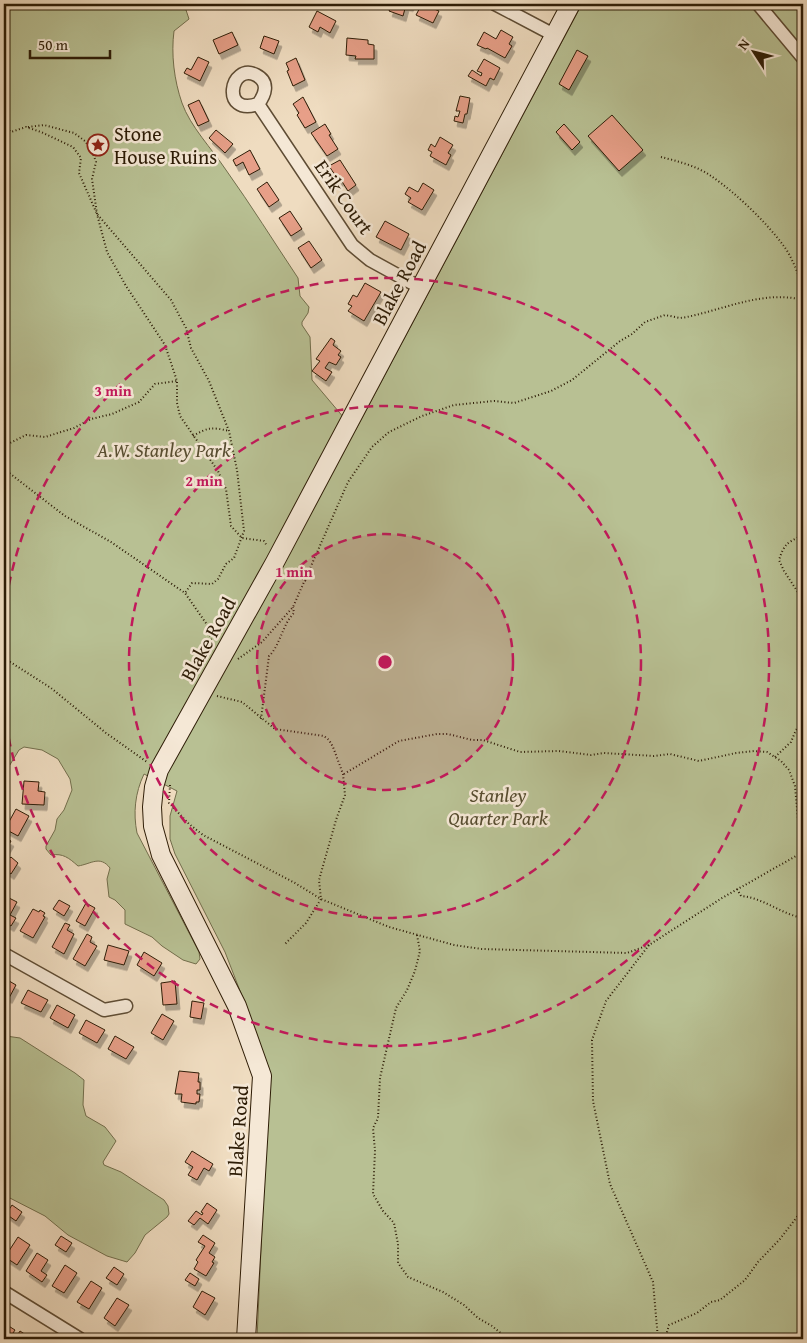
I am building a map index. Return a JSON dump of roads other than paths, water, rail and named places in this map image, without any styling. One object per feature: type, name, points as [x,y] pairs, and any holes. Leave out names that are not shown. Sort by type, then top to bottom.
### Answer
[{"type":"street","points":[[495,4],[554,35]]},
{"type":"street","name":"Blake Road","points":[[246,1339],[262,1076],[238,1006],[161,854],[153,826],[154,787],[165,774],[275,562],[571,4]]},
{"type":"street","points":[[758,4],[803,58]]},
{"type":"street","name":"Erik Court","points":[[258,104],[352,245],[370,260],[421,288]]},
{"type":"street","points":[[4,954],[104,1010],[126,1006]]},
{"type":"street","points":[[4,1292],[80,1339]]},
{"type":"place","name":"Stone House Ruins","points":[[98,145]]},
{"type":"park label","name":"A.W. Stanley Park","points":[[164,450]]},
{"type":"park label","name":"Stanley Quarter Park","points":[[498,806]]}]
